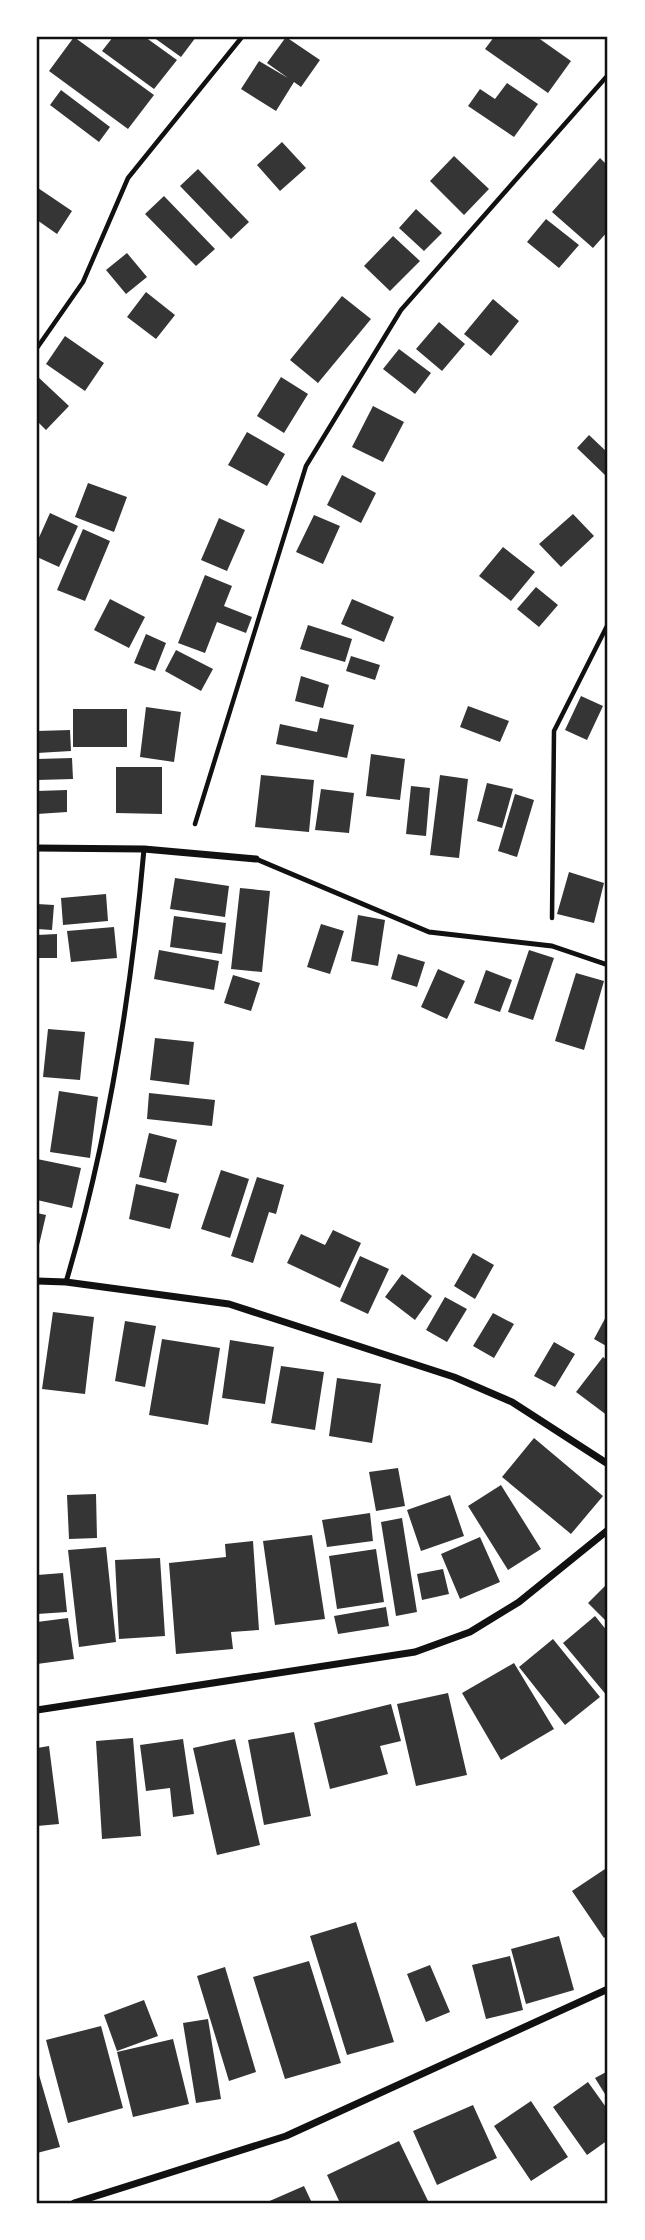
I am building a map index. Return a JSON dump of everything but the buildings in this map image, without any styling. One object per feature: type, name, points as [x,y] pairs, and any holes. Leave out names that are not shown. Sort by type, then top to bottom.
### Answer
[{"type":"street","points":[[37,848],[144,849],[256,859]]},
{"type":"street","points":[[37,1281],[66,1282],[229,1304],[454,1377],[512,1402],[608,1464]]},
{"type":"street","points":[[37,1710],[415,1652],[470,1632],[519,1602],[608,1530]]},
{"type":"street","points":[[74,2203],[286,2136],[608,1989]]},
{"type":"lane","points":[[66,1282],[89,1207],[107,1123],[135,943],[144,849]]},
{"type":"lane","points":[[256,859],[429,932],[552,946],[608,965]]},
{"type":"path","points":[[37,348],[83,282],[128,178],[242,37]]},
{"type":"path","points":[[186,852],[306,466],[401,310],[608,75]]},
{"type":"path","points":[[552,946],[554,731],[608,624]]}]
